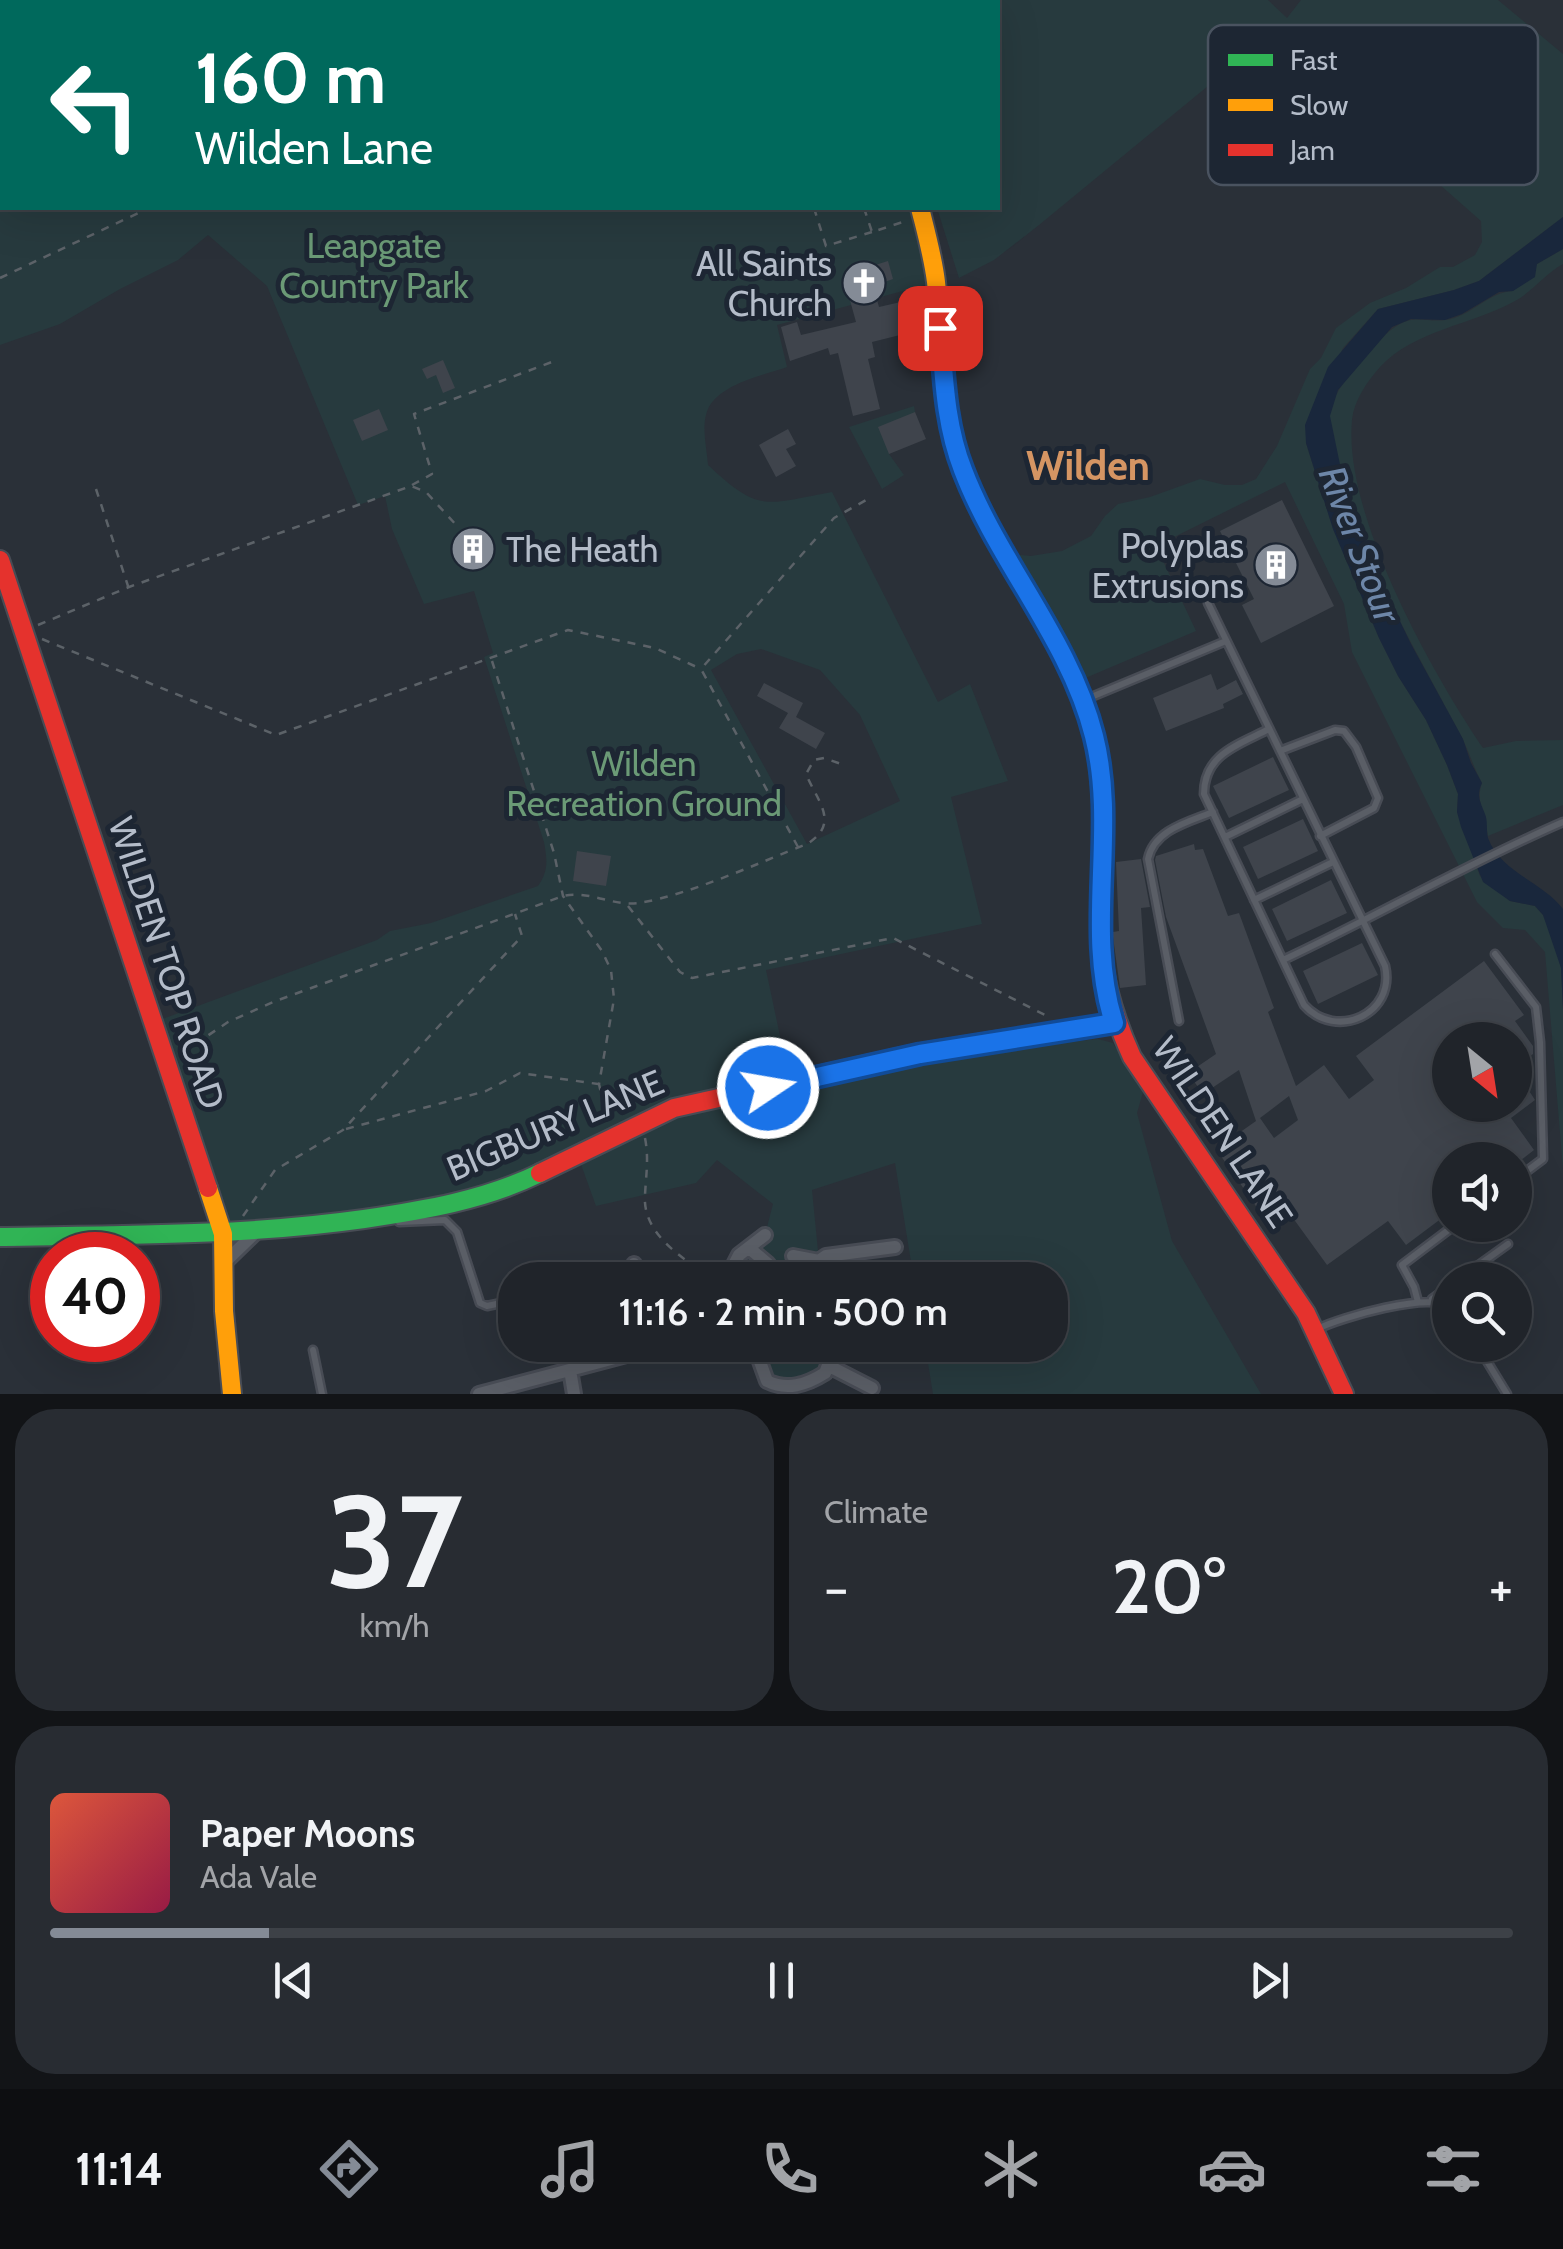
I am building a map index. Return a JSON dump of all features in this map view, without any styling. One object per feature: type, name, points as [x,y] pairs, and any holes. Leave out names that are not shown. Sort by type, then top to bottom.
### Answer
[{"type":"street","name":"WILDEN LANE","points":[[921,212],[936,282],[952,442],[976,503],[1083,700],[1100,765],[1100,949],[1114,1023],[1132,1057],[1316,1330],[1344,1394]]},
{"type":"street","name":"WILDEN TOP ROAD","points":[[0,560],[223,1234],[224,1311],[232,1394]]},
{"type":"street","name":"BIGBURY LANE","points":[[0,1237],[223,1234],[387,1216],[486,1195],[556,1166],[652,1116],[709,1098],[920,1054],[1114,1023]]},
{"type":"street","points":[[224,1263],[256,1232]]},
{"type":"street","points":[[736,1262],[765,1235]]},
{"type":"street","points":[[793,1256],[819,1261],[834,1253],[896,1247]]},
{"type":"street","points":[[749,1248],[766,1262]]},
{"type":"street","points":[[479,1394],[600,1362]]},
{"type":"street","points":[[760,1362],[767,1380],[777,1386],[801,1389],[820,1377],[829,1362]]},
{"type":"street","points":[[829,1366],[872,1388]]},
{"type":"street","points":[[570,1370],[574,1394]]},
{"type":"street","points":[[756,1394],[767,1380]]},
{"type":"lane","points":[[1208,603],[1385,966],[1388,986],[1377,1006],[1360,1019],[1334,1022],[1314,1015],[1304,1005],[1204,794],[1209,766],[1219,754],[1269,729]]},
{"type":"lane","points":[[1083,700],[1226,641]]},
{"type":"lane","points":[[1280,752],[1334,730],[1344,731],[1356,747],[1378,798],[1374,808],[1320,836]]},
{"type":"lane","points":[[1224,837],[1303,799]]},
{"type":"lane","points":[[1180,1021],[1148,860],[1157,839],[1212,812]]},
{"type":"lane","points":[[1283,960],[1364,922],[1500,849],[1563,822]]},
{"type":"lane","points":[[1254,900],[1333,862]]},
{"type":"lane","points":[[1495,954],[1536,1008],[1543,1159],[1532,1167]]},
{"type":"lane","points":[[387,1216],[397,1222],[445,1220],[457,1232],[480,1303],[498,1304]]},
{"type":"lane","points":[[1418,1302],[1402,1265],[1432,1242]]},
{"type":"lane","points":[[1483,1262],[1508,1244]]},
{"type":"lane","points":[[1316,1330],[1352,1315],[1431,1300]]},
{"type":"lane","points":[[313,1350],[322,1394]]},
{"type":"lane","points":[[1488,1362],[1508,1394]]},
{"type":"path","points":[[0,278],[145,210]]},
{"type":"path","points":[[815,210],[826,246],[921,212]]},
{"type":"path","points":[[865,210],[872,232]]},
{"type":"path","points":[[22,631],[129,587],[411,486],[432,474],[414,414],[557,360]]},
{"type":"path","points":[[411,486],[426,492],[458,527]]},
{"type":"path","points":[[96,489],[129,587]]},
{"type":"path","points":[[701,669],[834,518],[868,500]]},
{"type":"path","points":[[22,631],[276,734],[568,630],[655,648],[701,669],[798,847]]},
{"type":"path","points":[[492,660],[554,853],[563,896],[611,970],[614,998],[599,1084],[605,1116],[614,1136]]},
{"type":"path","points":[[166,1064],[228,1022],[272,1002],[563,896],[584,894],[626,904],[667,896],[798,847],[817,838],[825,824],[806,774],[808,768],[814,760],[824,758],[844,765]]},
{"type":"path","points":[[626,904],[680,972],[692,978],[893,938],[1072,1029]]},
{"type":"path","points":[[343,1130],[522,936],[514,913]]},
{"type":"path","points":[[223,1234],[246,1212],[275,1170],[343,1130],[486,1091],[520,1073],[599,1084]]},
{"type":"path","points":[[649,1160],[644,1198],[653,1228],[690,1262]]},
{"type":"green space","points":[[1000,0],[1268,0],[1287,18],[1301,0],[1498,0],[1528,25],[1208,25],[1208,86],[994,260],[959,278],[938,210],[1000,210]]},
{"type":"green space","points":[[1538,33],[1563,54],[1563,217],[1479,281],[1378,309],[1343,348],[1306,443],[1333,529],[1379,638],[1447,765],[1458,794],[1457,812],[1480,876],[1510,901],[1535,906],[1555,943],[1563,1009],[1563,1169],[1545,952],[1525,930],[1503,928],[1477,902],[1352,652],[1344,604],[1285,482],[1156,546],[1196,631],[1076,682],[1003,553],[1031,556],[1062,551],[1091,536],[1118,504],[1200,479],[1242,485],[1256,479],[1277,446],[1310,369],[1321,358],[1336,328],[1370,303],[1406,288],[1440,267],[1453,267],[1475,255],[1482,242],[1481,221],[1440,185],[1538,185]]},
{"type":"green space","points":[[0,210],[920,210],[936,282],[777,325],[787,367],[728,389],[710,405],[705,421],[708,465],[740,492],[777,502],[832,492],[938,702],[970,684],[1008,781],[951,797],[982,924],[766,970],[790,1083],[1016,1038],[1020,1047],[1098,1039],[1113,1043],[1143,1092],[1137,1113],[1172,1241],[1261,1394],[933,1394],[928,1362],[1068,1362],[1068,1262],[911,1262],[895,1163],[812,1190],[819,1262],[735,1262],[765,1235],[773,1204],[717,1160],[696,1183],[596,1206],[578,1156],[496,1192],[223,1234],[157,1021],[377,940],[390,931],[431,923],[538,886],[546,865],[544,842],[484,657],[493,653],[474,591],[424,604],[392,529],[385,496],[358,505],[267,286],[208,235],[178,260],[60,324],[0,345]],"holes":[[[761,649],[820,670],[860,715],[900,801],[807,844],[711,670],[737,654]]]},
{"type":"green space","points":[[1563,249],[1563,264],[1515,301],[1426,336],[1394,355],[1366,385],[1352,420],[1353,458],[1361,500],[1376,545],[1416,635],[1483,748],[1516,741],[1563,740],[1563,805],[1488,836],[1480,802],[1482,783],[1361,535],[1334,445],[1330,412],[1350,374],[1373,346],[1397,326],[1412,320],[1454,318],[1513,291],[1537,264]]},
{"type":"green space","points":[[914,406],[915,412],[889,454],[904,475],[882,489],[849,427]]},
{"type":"green space","points":[[764,1362],[826,1362],[825,1373],[777,1386]]},
{"type":"water","name":"River Stour","points":[[1563,217],[1563,249],[1537,264],[1535,277],[1513,291],[1499,292],[1445,320],[1411,319],[1392,327],[1338,390],[1330,416],[1343,479],[1367,553],[1482,783],[1479,795],[1488,838],[1502,860],[1563,909],[1563,1009],[1561,968],[1543,915],[1535,906],[1510,901],[1483,882],[1461,827],[1458,794],[1447,765],[1379,638],[1333,529],[1306,443],[1305,425],[1328,367],[1378,309],[1479,281]]},
{"type":"building","points":[[888,261],[893,279],[873,286],[879,307],[905,301],[912,332],[872,342],[875,357],[868,359],[880,409],[853,416],[838,353],[830,355],[828,348],[790,361],[781,327],[797,322],[801,335],[856,322],[843,275]]},
{"type":"building","points":[[443,360],[455,388],[443,393],[436,375],[427,379],[422,369]]},
{"type":"building","points":[[379,409],[388,430],[362,441],[353,420]]},
{"type":"building","points":[[915,412],[926,439],[889,454],[878,427]]},
{"type":"building","points":[[788,429],[796,444],[786,449],[796,466],[776,477],[759,445]]},
{"type":"building","name":"Polyplas Extrusions","points":[[1282,500],[1334,606],[1261,643],[1242,605],[1254,599],[1220,531]]},
{"type":"building","name":"The Heath","points":[[481,533],[489,556],[464,564],[456,541]]},
{"type":"building","points":[[1211,674],[1217,690],[1236,680],[1243,694],[1223,704],[1224,708],[1166,731],[1153,698]]},
{"type":"building","points":[[764,683],[803,703],[796,717],[825,733],[816,749],[779,728],[788,713],[757,696]]},
{"type":"building","points":[[1273,757],[1289,790],[1229,818],[1213,786]]},
{"type":"building","points":[[1303,819],[1318,851],[1258,879],[1243,847]]},
{"type":"building","points":[[1194,844],[1195,850],[1203,849],[1228,916],[1239,913],[1274,1008],[1268,1012],[1296,1086],[1324,1065],[1349,1099],[1374,1080],[1356,1056],[1484,961],[1524,1015],[1516,1022],[1432,1022],[1432,1122],[1514,1122],[1528,1142],[1432,1142],[1432,1226],[1406,1245],[1388,1221],[1327,1265],[1277,1196],[1258,1209],[1216,1149],[1256,1121],[1239,1070],[1203,1094],[1188,1073],[1216,1054],[1166,917],[1156,856]],"holes":[[[1289,1096],[1298,1120],[1274,1138],[1260,1118],[1256,1121]]]},
{"type":"building","points":[[577,851],[611,856],[606,886],[573,881]]},
{"type":"building","points":[[1141,859],[1150,907],[1141,908],[1146,985],[1120,988],[1113,937],[1113,932],[1119,931],[1116,862]]},
{"type":"building","points":[[1331,880],[1347,913],[1287,941],[1272,909]]},
{"type":"building","points":[[1362,943],[1378,975],[1318,1004],[1303,971]]},
{"type":"traffic: fast","points":[[0,1237],[182,1234],[319,1225],[454,1203],[540,1173]]},
{"type":"traffic: slow","points":[[920,210],[935,273],[944,386],[955,448],[983,515],[1071,672],[1093,732],[1102,812],[1100,923]]},
{"type":"traffic: slow","points":[[989,1042],[1114,1023]]},
{"type":"traffic: slow","points":[[208,1188],[223,1234],[224,1311],[232,1394]]},
{"type":"traffic: jam","points":[[0,560],[208,1188]]},
{"type":"traffic: jam","points":[[1100,923],[1108,992],[1132,1057],[1306,1313],[1344,1394]]},
{"type":"traffic: jam","points":[[540,1173],[674,1108],[920,1053],[989,1042]]},
{"type":"place","name":"All Saints Church","points":[[864,283]]},
{"type":"place","name":"The Heath","points":[[473,549]]},
{"type":"place","name":"Polyplas Extrusions","points":[[1276,565]]},
{"type":"district","name":"Wilden","points":[[1088,465]]},
{"type":"route","points":[[768,1088],[920,1054],[1114,1023],[1100,949],[1101,795],[1094,736],[1076,682],[976,503],[962,470],[948,420],[940,328]]},
{"type":"park label","name":"Leapgate Country Park","points":[[374,265]]},
{"type":"park label","name":"Wilden Recreation Ground","points":[[644,783]]}]
